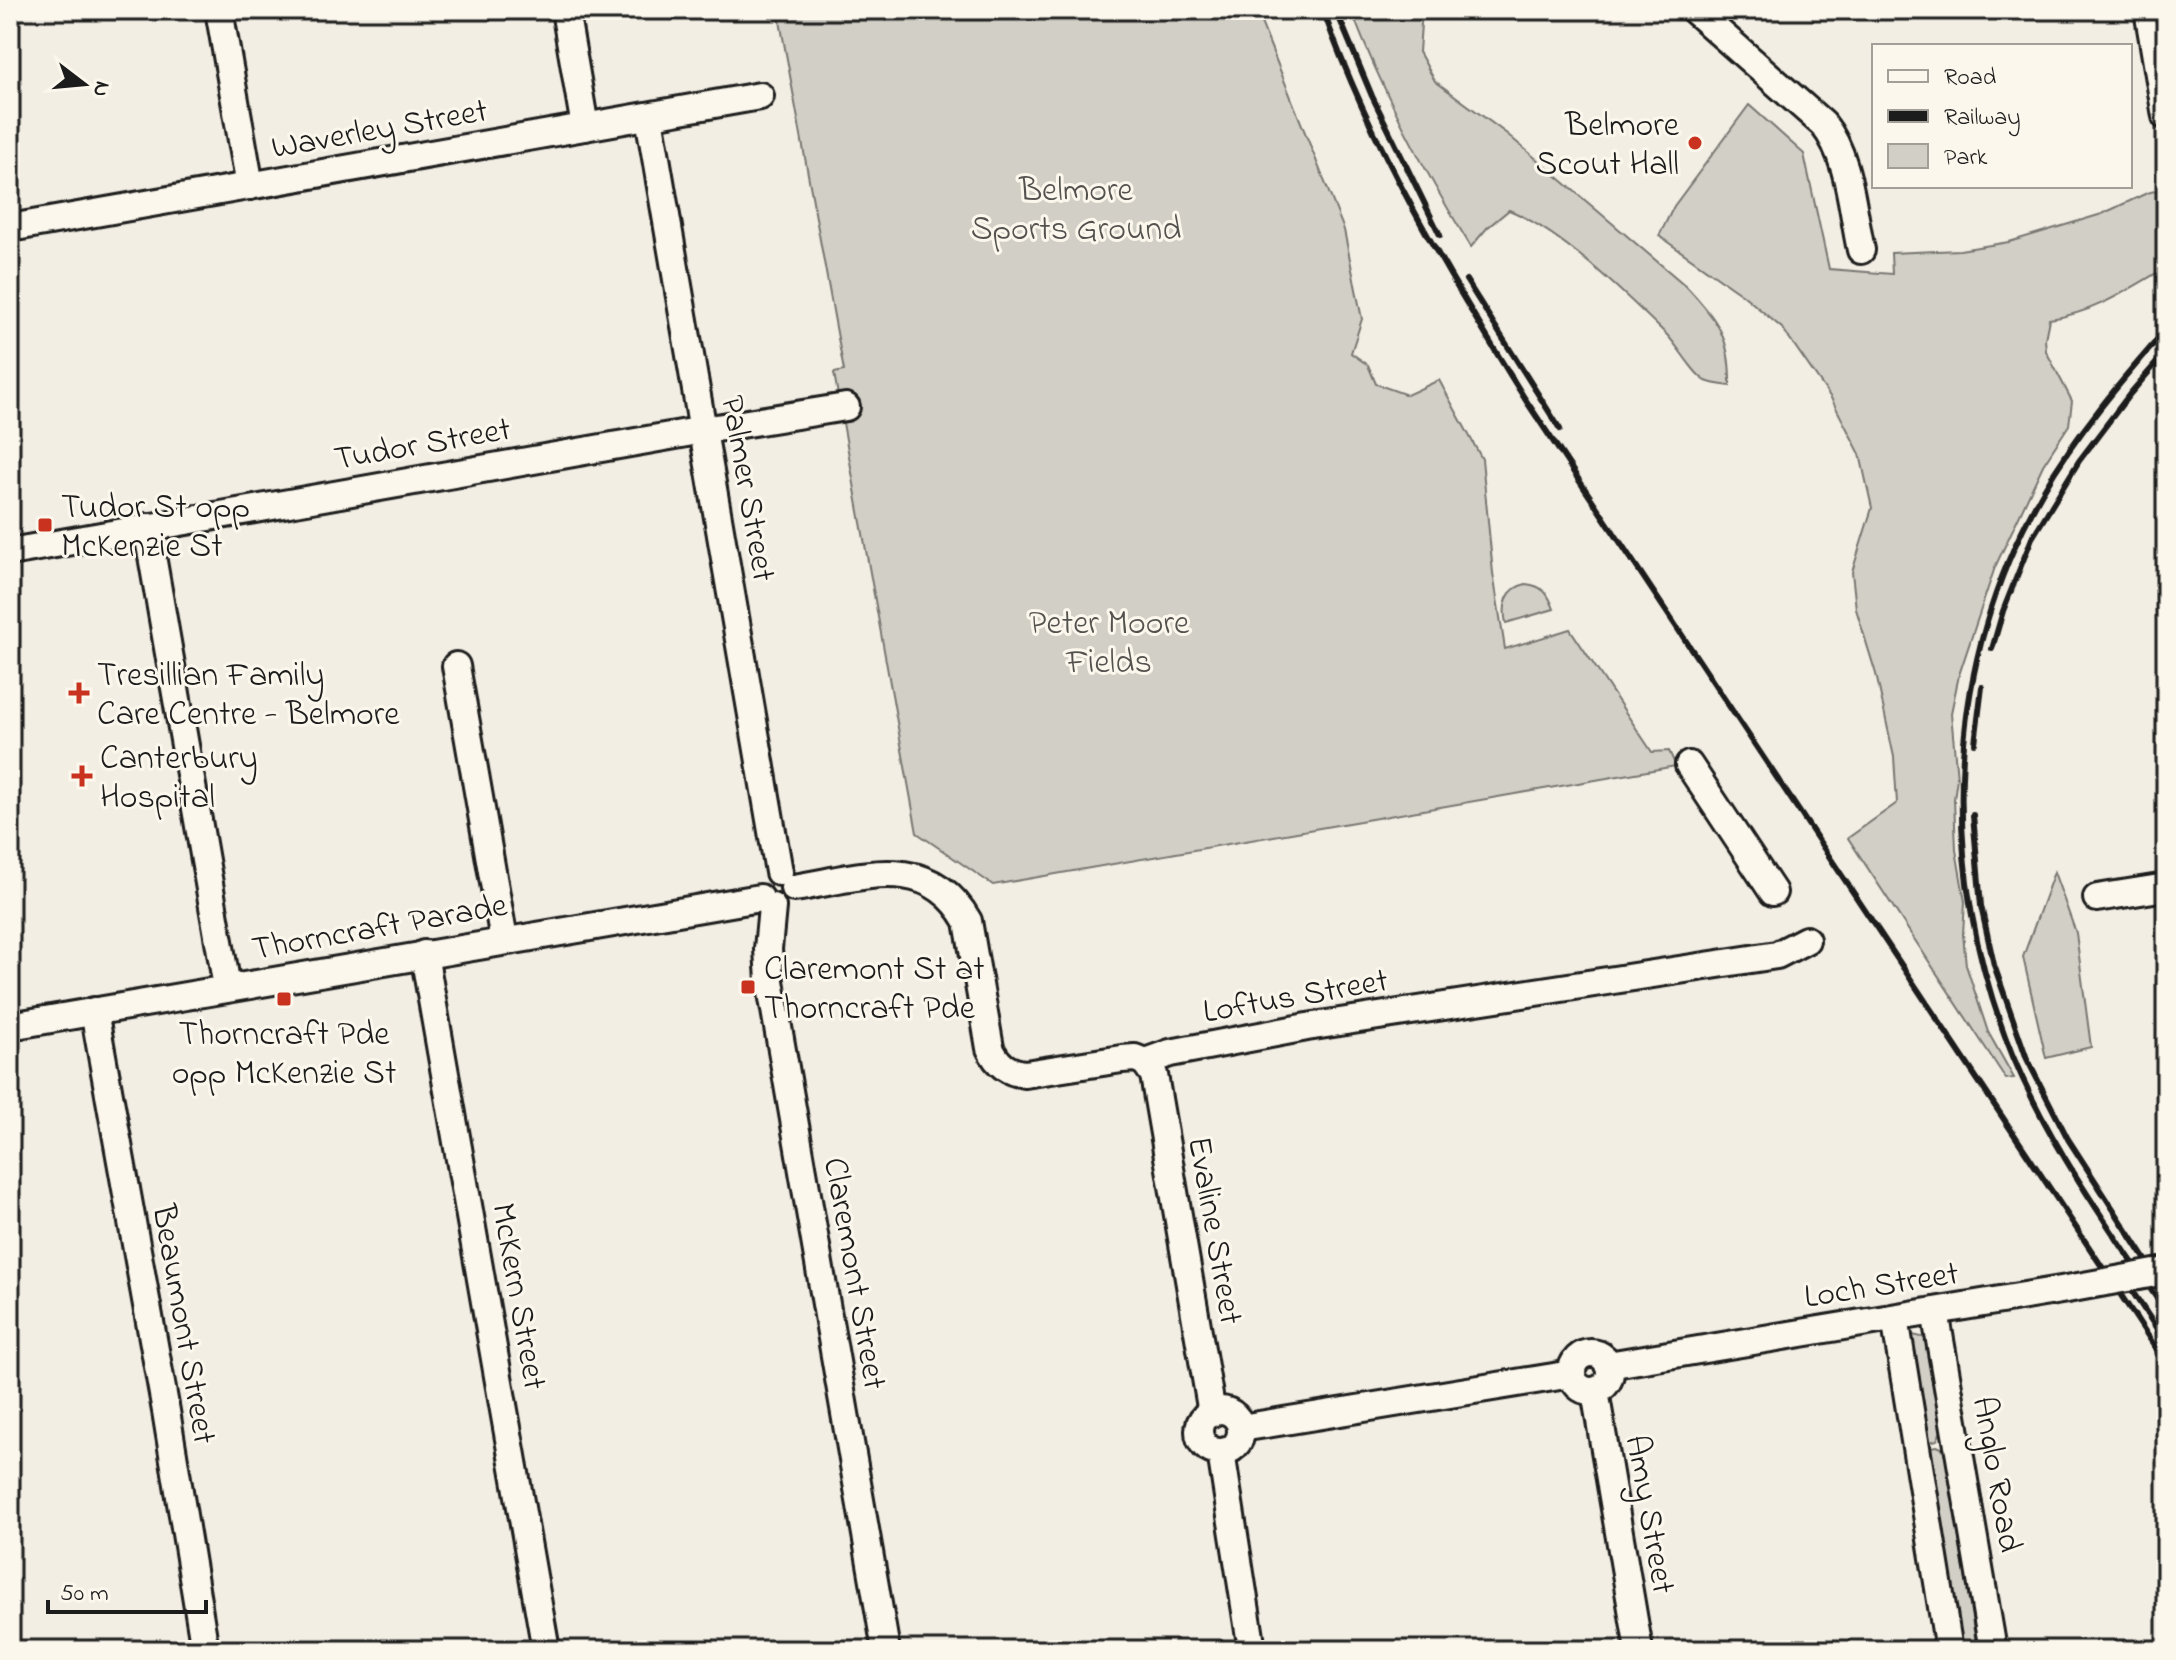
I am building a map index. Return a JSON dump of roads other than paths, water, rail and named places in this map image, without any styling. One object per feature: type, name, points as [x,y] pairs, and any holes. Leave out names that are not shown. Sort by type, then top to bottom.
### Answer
[{"type":"street","points":[[219,10],[250,186]]},
{"type":"street","points":[[565,10],[585,127]]},
{"type":"street","points":[[1694,10],[1823,124],[1833,137],[1840,153],[1861,250]]},
{"type":"street","points":[[2148,10],[2166,116]]},
{"type":"street","name":"Waverley Street","points":[[10,228],[760,96]]},
{"type":"street","name":"Palmer Street","points":[[649,117],[786,880]]},
{"type":"street","name":"Tudor Street","points":[[10,552],[846,407]]},
{"type":"street","points":[[147,527],[227,987]]},
{"type":"street","points":[[456,666],[504,940]]},
{"type":"street","points":[[1689,765],[1773,892]]},
{"type":"street","name":"Loftus Street","points":[[786,880],[909,874],[929,881],[953,899],[968,921],[987,1036],[994,1057],[1000,1065],[1016,1073],[1033,1074],[1122,1059],[1135,1058],[1145,1062],[1170,1053],[1307,1027],[1777,955],[1806,940]]},
{"type":"street","points":[[766,902],[788,903],[786,880]]},
{"type":"street","points":[[2097,898],[2166,887]]},
{"type":"street","name":"Thorncraft Parade","points":[[10,1026],[504,940],[766,902]]},
{"type":"street","name":"Claremont Street","points":[[766,902],[770,981],[886,1650]]},
{"type":"street","name":"McKern Street","points":[[424,954],[546,1650]]},
{"type":"street","name":"Beaumont Street","points":[[94,1011],[205,1650]]},
{"type":"street","name":"Evaline Street","points":[[1145,1062],[1154,1075],[1212,1413]]},
{"type":"street","name":"Loch Street","points":[[1608,1365],[2166,1271]]},
{"type":"street","name":"Anglo Road","points":[[1935,1311],[1993,1650]]},
{"type":"street","points":[[1895,1318],[1949,1650]]},
{"type":"street","points":[[1589,1354],[1601,1356],[1608,1365],[1608,1378],[1595,1391],[1580,1387],[1572,1374],[1579,1358],[1589,1354]]},
{"type":"street","points":[[1241,1428],[1572,1374]]},
{"type":"street","name":"Amy Street","points":[[1595,1391],[1639,1650]]},
{"type":"street","points":[[1212,1413],[1230,1413],[1241,1428],[1238,1442],[1228,1451],[1208,1448],[1200,1436],[1201,1422],[1212,1413]]},
{"type":"street","points":[[1221,1452],[1252,1650]]},
{"type":"railway","points":[[1323,10],[1364,112],[1388,161],[1440,258],[1525,399],[2166,1363]]},
{"type":"railway","points":[[1336,10],[1372,96],[1440,235]]},
{"type":"railway","points":[[1466,280],[1560,429]]},
{"type":"railway","points":[[2166,330],[2116,388],[2069,450],[2042,493],[2010,557],[1986,624],[1971,691],[1963,760],[1962,830],[1969,899],[1984,968],[2020,1073],[2077,1178],[2166,1312]]},
{"type":"railway","points":[[1992,649],[2003,611],[2032,538],[2079,461],[2166,352]]},
{"type":"railway","points":[[1975,743],[1982,687]]},
{"type":"railway","points":[[1973,815],[1981,906],[1994,965],[2027,1059],[2068,1139],[2166,1291]]},
{"type":"railway","points":[[2126,1282],[2159,1332]]},
{"type":"place","name":"Belmore Scout Hall","points":[[1695,143]]},
{"type":"place","name":"Tudor St opp McKenzie St","points":[[45,525]]},
{"type":"place","name":"Tresillian Family Care Centre - Belmore","points":[[79,693]]},
{"type":"place","name":"Canterbury Hospital","points":[[82,776]]},
{"type":"place","name":"Claremont St at Thorncraft Pde","points":[[748,987]]},
{"type":"place","name":"Thorncraft Pde opp McKenzie St","points":[[284,999]]},
{"type":"park label","name":"Belmore Sports Ground","points":[[1076,208]]},
{"type":"park label","name":"Peter Moore Fields","points":[[1109,640]]}]
